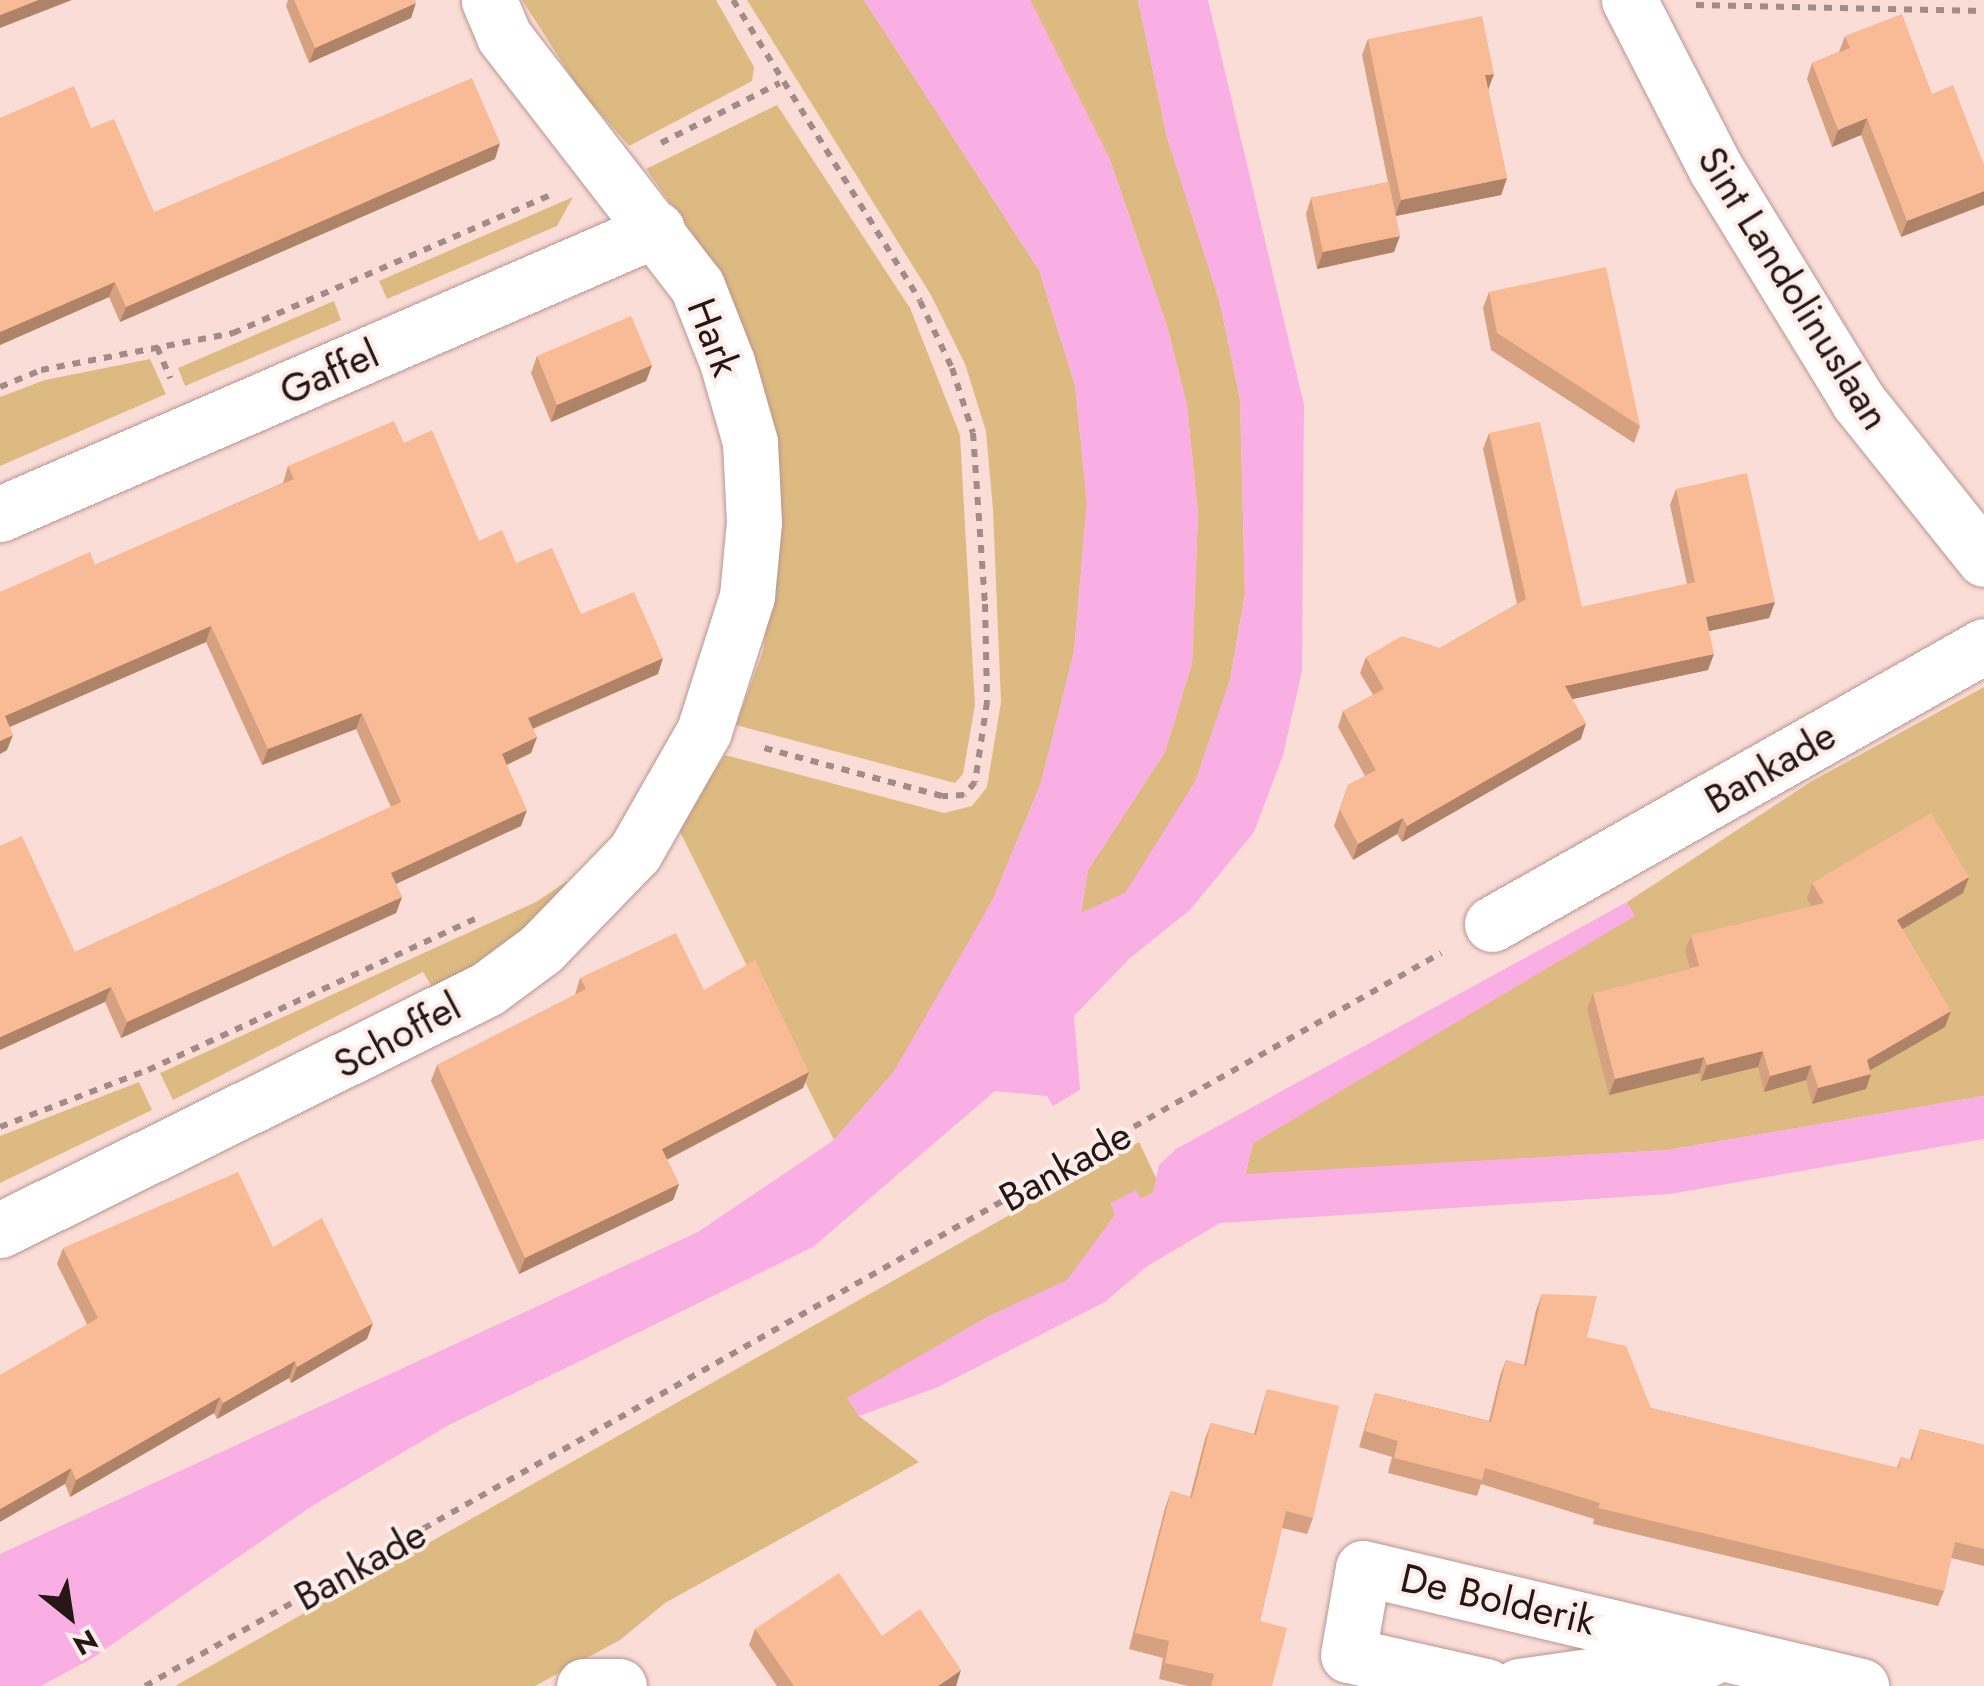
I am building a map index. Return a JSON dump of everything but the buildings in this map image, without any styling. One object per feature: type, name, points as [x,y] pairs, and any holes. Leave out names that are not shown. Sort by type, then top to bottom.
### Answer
[{"type":"street","name":"Hark","points":[[489,0],[504,36],[658,229],[696,286],[750,442],[754,522],[747,596],[704,731]]},
{"type":"street","name":"Sint Landolinuslaan","points":[[1630,2],[1716,169],[1858,401],[1984,559]]},
{"type":"street","name":"Gaffel","points":[[0,514],[658,229]]},
{"type":"street","name":"Bankade","points":[[1492,924],[1984,646]]},
{"type":"street","name":"Schoffel","points":[[0,1230],[486,989],[541,949],[635,852],[704,731]]},
{"type":"street","name":"De Bolderik","points":[[1486,1686],[1348,1655],[1363,1568],[1741,1654],[1861,1686]]},
{"type":"street","name":"De Bolderik","points":[[1519,1686],[1741,1654]]},
{"type":"path","points":[[704,731],[942,796],[964,794],[975,782],[987,702],[973,433],[952,368],[920,301],[732,0]]},
{"type":"path","points":[[1630,2],[1984,11]]},
{"type":"path","points":[[0,386],[42,370],[234,333],[610,169],[780,82]]},
{"type":"path","points":[[0,1126],[148,1070],[496,909]]},
{"type":"path","name":"Bankade","points":[[146,1686],[1492,924]]},
{"type":"shaded area","points":[[522,0],[716,0],[754,67],[752,81],[629,146],[580,90]]},
{"type":"shaded area","points":[[747,0],[864,0],[1039,270],[1075,385],[1087,503],[1074,652],[1041,783],[993,899],[945,986],[893,1073],[834,1140],[678,828],[725,755],[944,813],[972,806],[987,787],[1001,702],[993,510],[986,431],[965,364],[931,295]]},
{"type":"shaded area","points":[[864,0],[1030,0],[1110,160],[1167,326],[1187,406],[1198,514],[1192,663],[1165,752],[1088,870],[1081,913],[1125,893],[1196,780],[1230,680],[1245,595],[1240,399],[1220,303],[1167,137],[1138,0],[1208,0],[1304,405],[1302,671],[1283,755],[1254,832],[1190,910],[1130,958],[1074,1016],[1080,1090],[1053,1106],[1047,1096],[995,1091],[813,1247],[449,1425],[312,1506],[91,1659],[41,1686],[0,1686],[0,1554],[698,1232],[834,1140],[893,1073],[993,899],[1041,783],[1074,652],[1087,503],[1075,385],[1039,270]]},
{"type":"shaded area","points":[[1030,0],[1138,0],[1167,137],[1220,303],[1240,399],[1245,594],[1230,680],[1196,780],[1155,851],[1125,894],[1081,913],[1088,870],[1165,752],[1192,663],[1198,514],[1187,406],[1167,326],[1110,160]]},
{"type":"shaded area","points":[[777,105],[910,308],[960,435],[975,705],[963,774],[955,783],[736,725],[763,651],[772,590],[752,350],[722,275],[646,169]]},
{"type":"shaded area","points":[[573,197],[557,226],[387,299],[379,281]]},
{"type":"shaded area","points":[[334,301],[341,320],[185,386],[178,368]]},
{"type":"shaded area","points":[[150,359],[166,394],[0,466],[0,397],[45,380]]},
{"type":"shaded area","points":[[1984,687],[1984,1096],[1668,1150],[1245,1175],[1253,1143],[1634,916],[1627,902],[1812,781]]},
{"type":"shaded area","points":[[566,882],[571,886],[523,930],[473,966],[432,987],[423,972],[173,1100],[160,1073],[536,902]]},
{"type":"shaded area","points":[[1627,902],[1635,916],[1253,1143],[1245,1174],[1668,1150],[1984,1096],[1984,1139],[1670,1194],[1220,1223],[1146,1267],[1105,1302],[938,1387],[859,1416],[847,1398],[989,1316],[1067,1280],[1115,1215],[1111,1203],[1136,1190],[1141,1199],[1153,1193],[1159,1165],[1176,1149]]},
{"type":"shaded area","points":[[139,1082],[152,1110],[0,1183],[0,1136]]},
{"type":"shaded area","points":[[1139,1142],[1157,1180],[1153,1193],[1140,1199],[1136,1191],[1111,1203],[1115,1215],[1067,1281],[989,1316],[848,1398],[859,1416],[919,1462],[665,1603],[620,1640],[535,1686],[175,1686]]}]
